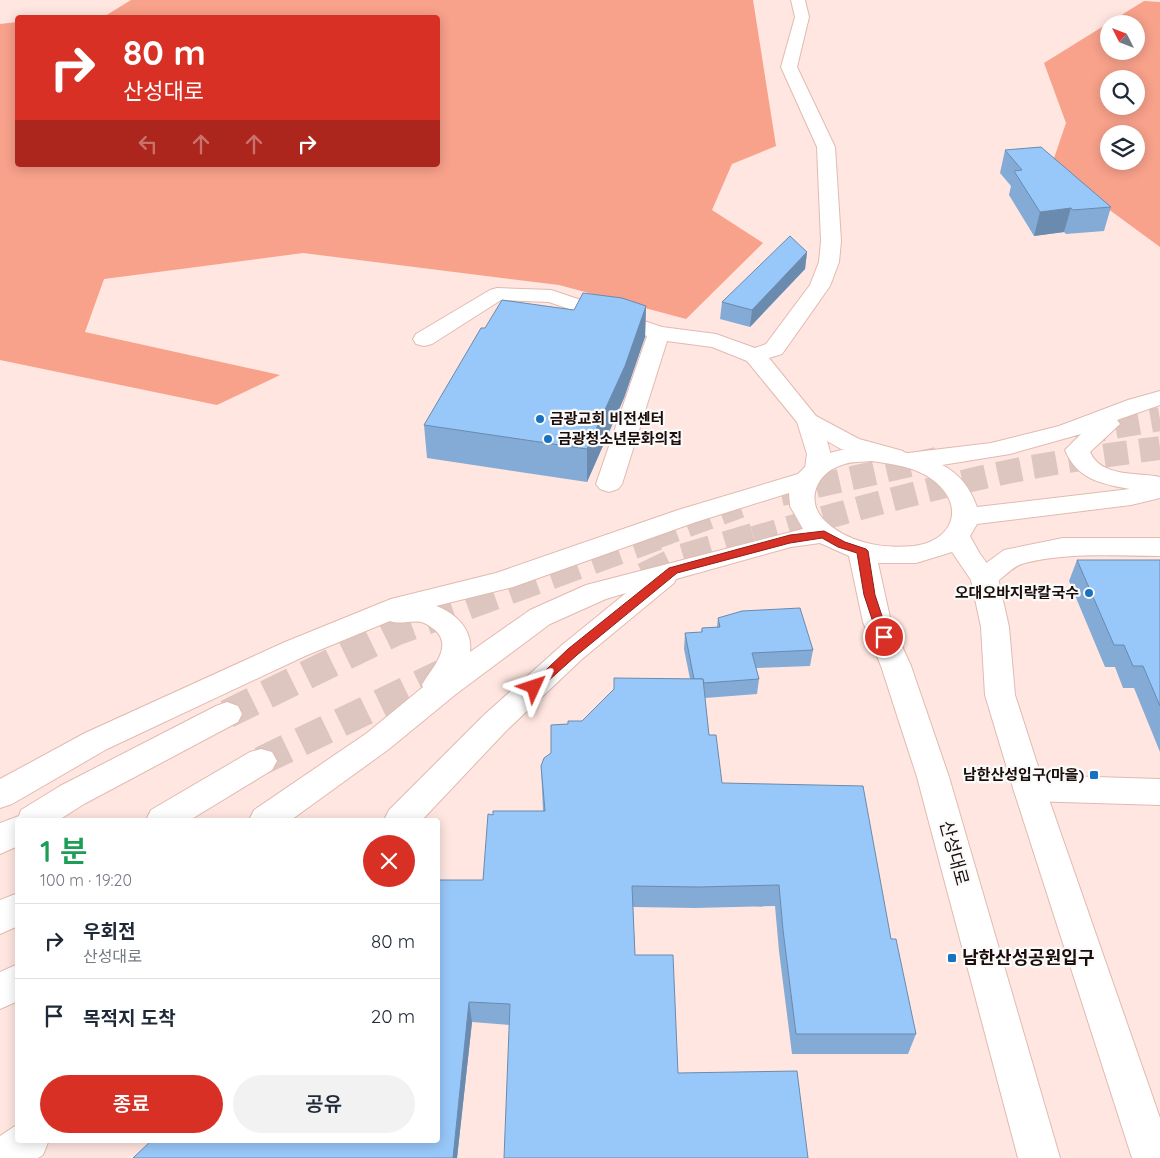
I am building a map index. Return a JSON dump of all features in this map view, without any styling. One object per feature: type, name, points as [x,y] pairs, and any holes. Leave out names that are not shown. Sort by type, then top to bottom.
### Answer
[{"type":"main road","points":[[756,356],[774,348],[820,286],[829,262],[831,241],[826,147],[789,67],[802,17],[798,0]]},
{"type":"main road","points":[[424,339],[497,294],[551,296],[659,333],[716,340],[756,356],[808,421],[819,454],[811,474],[800,493],[802,507],[810,521],[824,534],[842,544],[862,551],[890,556],[917,554],[941,548],[961,526],[1131,497],[1160,490]]},
{"type":"main road","points":[[608,484],[659,333]]},
{"type":"main road","points":[[0,795],[96,741],[295,650],[401,606],[503,580],[811,474],[832,460],[852,455],[872,454],[901,458],[948,459],[1067,431],[1133,405],[1160,398]]},
{"type":"main road","points":[[1133,405],[1077,450],[1084,464],[1098,472],[1123,481],[1160,484]]},
{"type":"main road","points":[[808,421],[850,444],[932,469],[951,483],[963,499],[961,526],[968,558],[984,578],[995,626],[1000,695],[1152,1158]]},
{"type":"main road","points":[[269,818],[378,742],[429,699],[511,636],[540,617],[596,592],[790,539],[824,534]]},
{"type":"main road","points":[[984,578],[1014,556],[1063,547],[1160,547]]},
{"type":"main road","name":"산성대로","points":[[862,551],[870,595],[878,622],[896,666],[933,777],[1039,1158]]},
{"type":"main road","points":[[403,818],[495,723],[551,671],[673,570]]},
{"type":"main road","points":[[372,618],[402,613],[425,613],[444,622],[452,629],[458,641],[454,658],[429,699]]},
{"type":"main road","points":[[36,818],[72,796],[227,714]]},
{"type":"main road","points":[[166,818],[262,761]]},
{"type":"main road","points":[[1029,788],[1160,792]]},
{"type":"main road","points":[[0,840],[15,831]]},
{"type":"main road","points":[[0,918],[15,910]]},
{"type":"main road","points":[[0,992],[15,983]]},
{"type":"main road","points":[[6,1158],[24,1143]]},
{"type":"shaded area","points":[[131,0],[753,0],[776,146],[732,164],[712,210],[763,243],[686,319],[559,285],[303,253],[104,279],[85,332],[280,375],[217,405],[0,360],[0,24],[15,22],[15,167],[440,167],[440,15],[107,15]]},
{"type":"shaded area","points":[[1144,1],[1160,2],[1160,247],[1051,167],[1066,123],[1044,63],[1100,28],[1100,60],[1145,60],[1145,15],[1121,15]]},
{"type":"building","points":[[1041,147],[1111,207],[1073,210],[1071,208],[1040,212],[1014,171],[1022,170],[1005,150]]},
{"type":"building","points":[[790,236],[807,252],[752,310],[722,302]]},
{"type":"building","points":[[583,293],[622,298],[646,306],[625,366],[587,449],[424,425],[481,328],[485,328],[502,300],[574,310]]},
{"type":"building","points":[[1077,560],[1160,560],[1160,706],[1143,666],[1133,666],[1124,645],[1114,645]]},
{"type":"building","points":[[800,608],[813,650],[752,653],[759,679],[704,683],[703,679],[694,679],[685,633],[702,632],[702,628],[720,627],[718,618],[742,611]]},
{"type":"building","points":[[614,678],[703,679],[709,735],[716,735],[722,783],[863,786],[891,939],[896,939],[916,1034],[796,1034],[779,885],[632,886],[635,955],[673,955],[678,1073],[797,1071],[808,1158],[504,1158],[510,1004],[469,1002],[453,1158],[133,1158],[149,1143],[440,1143],[440,880],[483,880],[488,814],[493,815],[493,811],[545,811],[541,766],[544,758],[551,753],[551,725],[568,724],[568,721],[582,721],[614,689]]},
{"type":"tunnel","points":[[1080,433],[1160,419]]},
{"type":"tunnel","points":[[754,538],[878,503],[1002,473],[1061,462],[1160,448]]},
{"type":"tunnel","points":[[781,494],[937,459]]},
{"type":"tunnel","points":[[653,538],[740,506]]},
{"type":"tunnel","points":[[227,714],[394,632],[657,536]]},
{"type":"tunnel","points":[[644,577],[683,558],[759,536]]},
{"type":"tunnel","points":[[261,761],[456,667]]},
{"type":"place","name":"금광교회 비전센터","points":[[540,419]]},
{"type":"place","name":"금광청소년문화의집","points":[[548,439]]},
{"type":"place","name":"오대오바지락칼국수","points":[[1089,593]]},
{"type":"place","name":"남한산성입구(마을)","points":[[1094,775]]},
{"type":"place","name":"남한산성공원입구","points":[[952,958]]},
{"type":"route","points":[[534,687],[572,652],[673,570],[717,560],[790,539],[824,534],[842,544],[862,551],[870,595],[884,637]]}]
